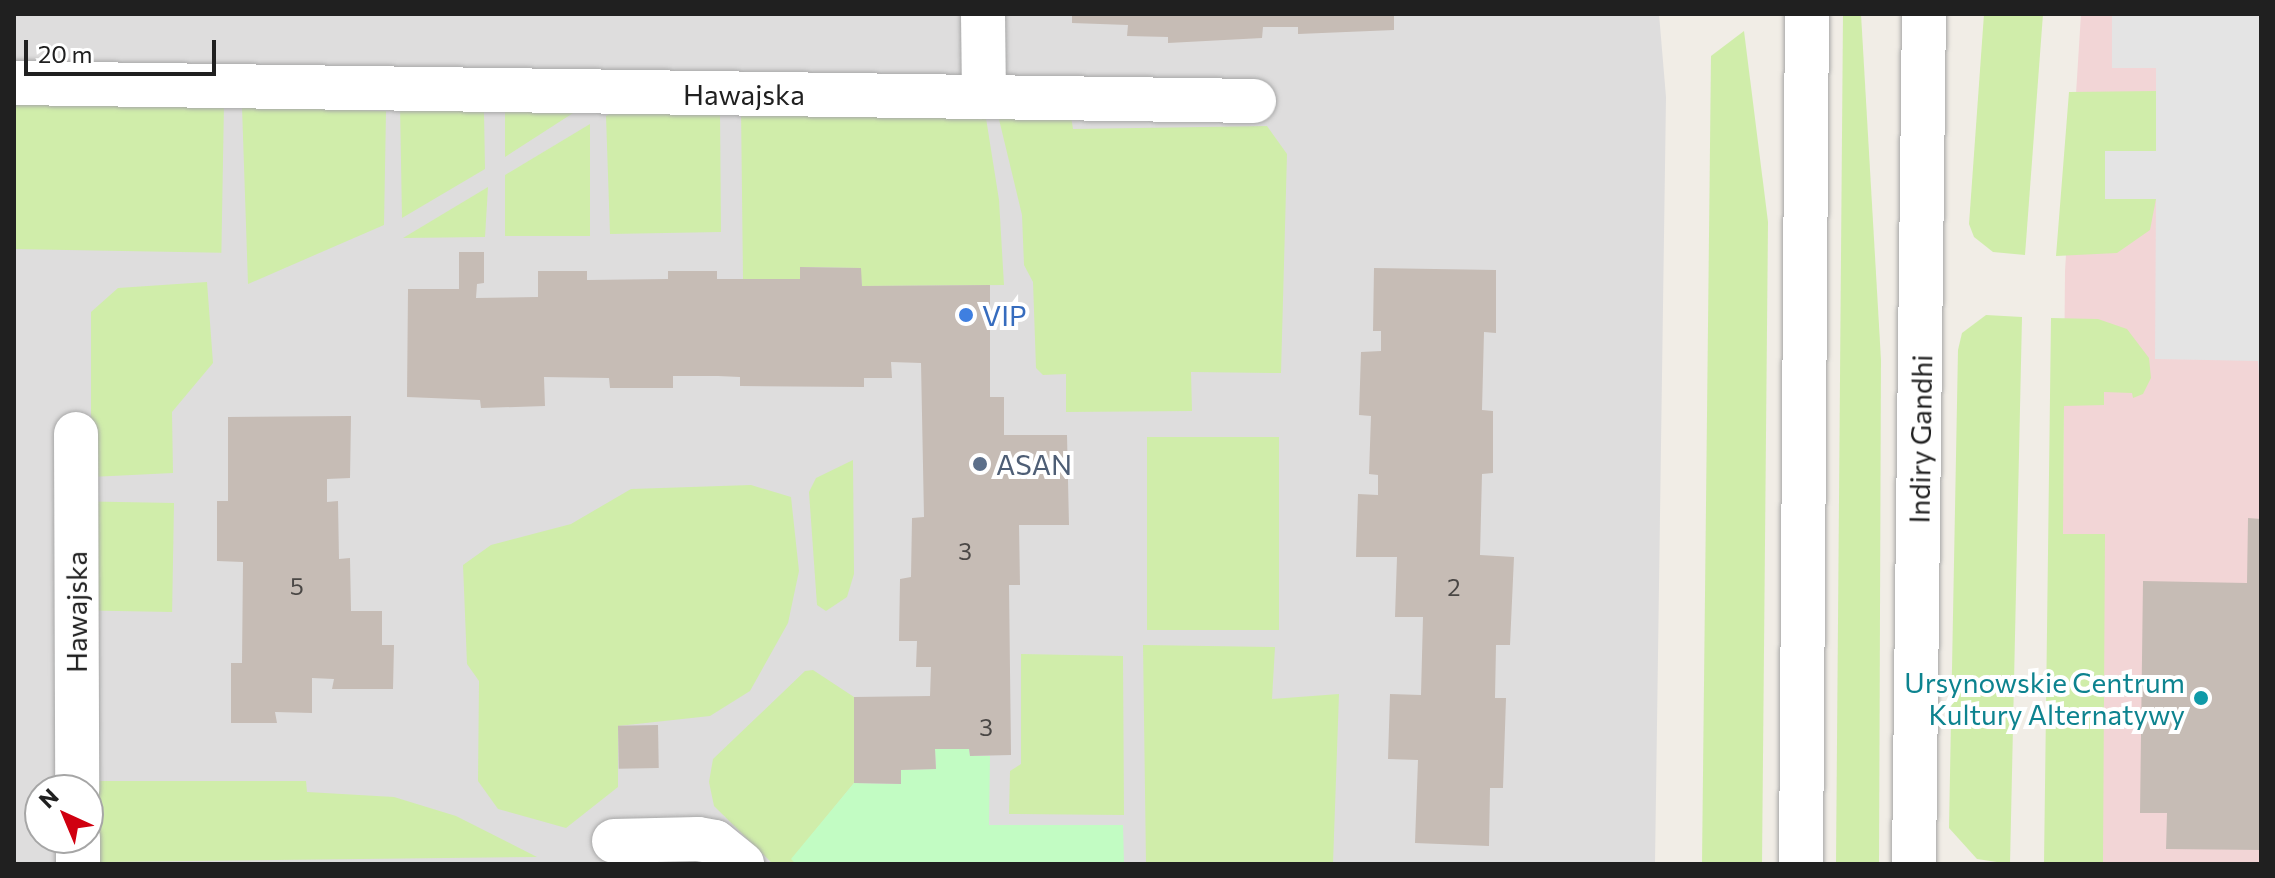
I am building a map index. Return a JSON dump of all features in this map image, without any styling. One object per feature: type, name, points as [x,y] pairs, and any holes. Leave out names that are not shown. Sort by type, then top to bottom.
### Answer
[{"type":"street","points":[[983,14],[984,97]]},
{"type":"street","points":[[1801,864],[1807,14]]},
{"type":"street","name":"Indiry Gandhi","points":[[1914,864],[1924,14]]},
{"type":"street","name":"Hawajska","points":[[14,83],[1254,101]]},
{"type":"street","name":"Hawajska","points":[[76,434],[77,774]]},
{"type":"street","points":[[614,841],[698,839],[715,842],[742,864]]},
{"type":"shaded area","points":[[14,14],[1659,14],[1666,97],[1655,864],[14,864]]},
{"type":"shaded area","points":[[2081,14],[2261,14],[2261,864],[2060,864],[2065,271]]},
{"type":"shaded area","points":[[2112,14],[2261,14],[2261,404],[2258,361],[2155,359],[2156,199],[2105,199],[2105,151],[2156,151],[2156,68],[2112,68]]},
{"type":"green space","points":[[1843,14],[1861,14],[1881,360],[1879,864],[1836,864]]},
{"type":"green space","points":[[1984,14],[2043,14],[2025,255],[1993,252],[1974,237],[1969,224]]},
{"type":"green space","points":[[1744,31],[1768,222],[1762,864],[1702,864],[1711,56]]},
{"type":"green space","points":[[2156,91],[2156,151],[2106,151],[2156,199],[2150,230],[2117,253],[2056,256],[2069,92]]},
{"type":"green space","points":[[14,101],[224,105],[221,253],[14,249]]},
{"type":"green space","points":[[400,105],[484,112],[485,169],[402,218]]},
{"type":"green space","points":[[505,106],[584,106],[505,157]]},
{"type":"green space","points":[[622,106],[720,110],[721,232],[610,234],[606,116]]},
{"type":"green space","points":[[242,107],[386,111],[384,225],[248,284]]},
{"type":"green space","points":[[741,108],[986,118],[999,200],[1004,285],[862,286],[860,268],[800,267],[800,279],[743,279]]},
{"type":"green space","points":[[1070,110],[1073,129],[1267,126],[1287,154],[1281,373],[1191,372],[1192,411],[1066,412],[1066,374],[1043,375],[1036,368],[1033,282],[1024,265],[1022,215],[997,111]]},
{"type":"green space","points":[[590,124],[590,236],[505,236],[505,175]]},
{"type":"green space","points":[[488,187],[485,237],[403,238]]},
{"type":"green space","points":[[207,282],[213,363],[172,412],[173,473],[91,477],[91,312],[118,288]]},
{"type":"green space","points":[[1986,315],[2022,317],[2010,864],[1977,859],[1949,828],[1958,350],[1962,333]]},
{"type":"green space","points":[[2051,318],[2098,319],[2127,329],[2149,358],[2151,378],[2143,394],[2133,398],[2132,393],[2104,392],[2104,405],[2064,406],[2063,534],[2105,534],[2103,863],[2044,864]]},
{"type":"green space","points":[[1147,437],[1279,437],[1279,630],[1147,630]]},
{"type":"green space","points":[[853,460],[854,574],[847,597],[826,611],[817,605],[809,492],[816,478]]},
{"type":"green space","points":[[751,485],[791,497],[799,571],[788,623],[750,691],[710,716],[618,726],[618,787],[566,828],[498,809],[478,781],[479,681],[467,664],[463,565],[491,545],[571,524],[631,489]]},
{"type":"green space","points":[[92,502],[174,503],[172,612],[90,611]]},
{"type":"green space","points":[[1143,645],[1275,647],[1272,699],[1339,694],[1333,864],[1146,864]]},
{"type":"green space","points":[[1021,654],[1123,656],[1124,815],[1009,814],[1010,771],[1021,764]]},
{"type":"green space","points":[[813,670],[854,697],[854,783],[792,859],[796,864],[773,864],[714,806],[709,782],[713,759],[805,671]]},
{"type":"green space","points":[[935,749],[969,749],[970,756],[990,756],[989,825],[1123,825],[1124,864],[796,864],[791,859],[854,783],[900,784],[901,770],[936,769]]},
{"type":"green space","points":[[104,781],[306,781],[307,792],[394,797],[456,816],[537,857],[99,862],[94,855],[104,854]]},
{"type":"building","points":[[1072,14],[1394,14],[1394,30],[1298,34],[1298,27],[1263,27],[1262,38],[1168,43],[1168,37],[1127,36],[1128,25],[1072,23]]},
{"type":"building","points":[[459,252],[484,252],[484,283],[477,284],[476,298],[538,297],[538,271],[587,271],[587,280],[668,279],[668,271],[717,271],[717,279],[800,279],[800,267],[861,268],[862,286],[990,285],[990,397],[1004,397],[1004,435],[1067,435],[1069,525],[1019,525],[1020,585],[1009,585],[1011,755],[970,756],[969,749],[935,749],[936,769],[901,770],[901,784],[854,783],[854,697],[930,696],[931,667],[916,667],[917,641],[899,641],[900,579],[911,577],[912,518],[924,517],[921,363],[891,362],[892,378],[864,378],[864,387],[740,386],[740,377],[673,376],[673,388],[610,388],[609,378],[544,377],[545,406],[481,408],[480,400],[407,397],[408,289],[459,289]]},
{"type":"building","points":[[1374,268],[1496,270],[1496,333],[1484,332],[1482,410],[1493,411],[1493,473],[1482,474],[1480,555],[1514,557],[1510,645],[1496,645],[1495,698],[1506,698],[1503,788],[1490,788],[1489,846],[1415,843],[1418,760],[1388,759],[1390,694],[1421,695],[1423,617],[1395,617],[1397,557],[1356,557],[1358,494],[1378,495],[1378,475],[1369,474],[1371,416],[1359,415],[1361,352],[1381,351],[1381,331],[1373,331]]},
{"type":"building","points":[[351,416],[350,478],[327,479],[327,502],[338,501],[339,559],[350,558],[351,611],[382,611],[382,645],[394,645],[393,689],[332,689],[334,679],[312,678],[312,713],[275,712],[277,723],[231,723],[231,663],[242,663],[243,562],[217,561],[217,501],[228,501],[228,417]]},
{"type":"building","name":"Ursynowskie Centrum Kultury Alternatywy","points":[[2248,518],[2261,519],[2261,850],[2166,849],[2167,813],[2140,813],[2143,581],[2247,583]]},
{"type":"building","points":[[658,725],[659,768],[619,769],[618,726]]},
{"type":"place","name":"VIP","points":[[966,315]]},
{"type":"place","name":"ASAN","points":[[980,464]]},
{"type":"place","name":"Ursynowskie Centrum Kultury Alternatywy","points":[[2201,698]]}]
